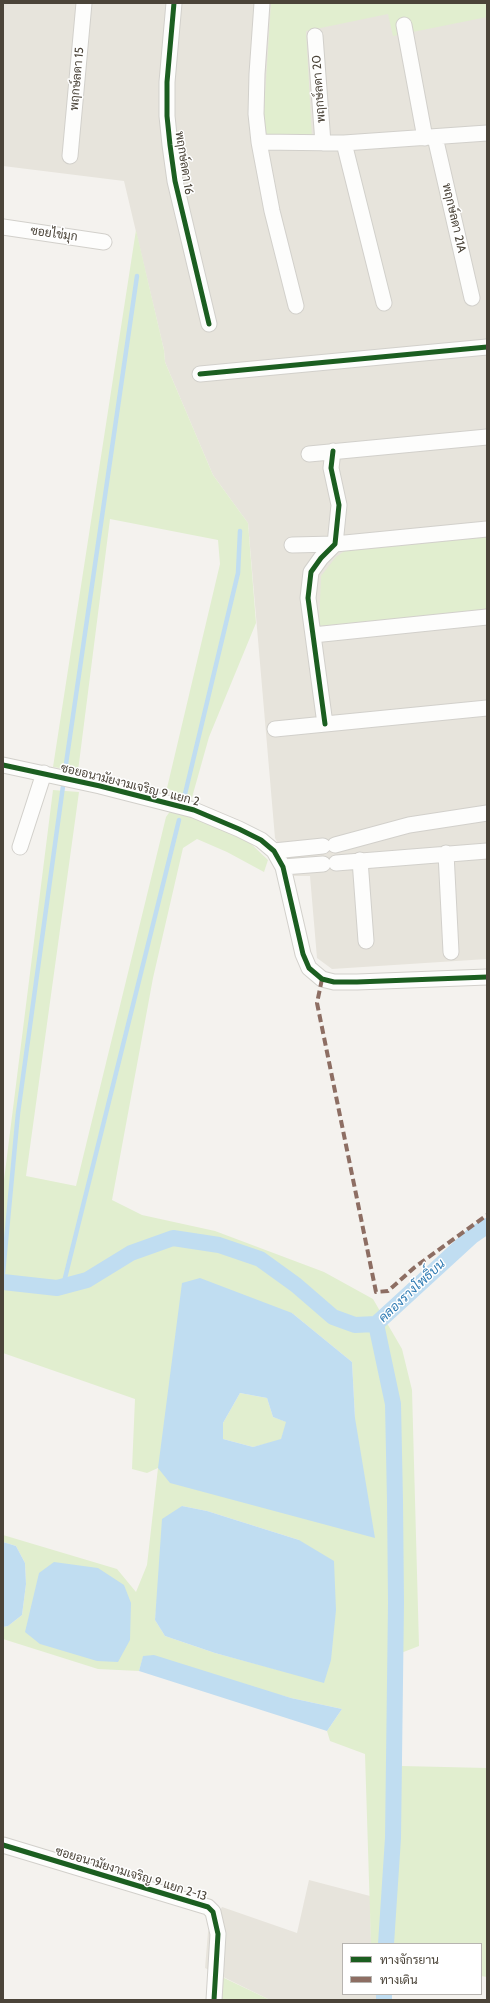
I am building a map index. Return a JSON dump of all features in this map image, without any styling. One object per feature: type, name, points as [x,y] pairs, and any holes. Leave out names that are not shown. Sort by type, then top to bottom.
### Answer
[{"type":"street","name":"พฤกษ์ลดา 15","points":[[70,156],[84,3]]},
{"type":"street","name":"พฤกษ์ลดา 16","points":[[174,3],[167,82],[167,116],[170,145],[175,180],[209,324]]},
{"type":"street","points":[[262,3],[256,114],[259,142],[272,211],[296,306]]},
{"type":"street","name":"พฤกษ์ลดา 21A","points":[[404,25],[430,138],[472,298]]},
{"type":"street","name":"พฤกษ์ลดา 20","points":[[315,36],[323,143]]},
{"type":"street","points":[[259,142],[344,143],[487,133]]},
{"type":"street","points":[[344,143],[384,303]]},
{"type":"street","name":"ซอยไข่มุก","points":[[3,227],[104,242]]},
{"type":"street","points":[[200,374],[487,347]]},
{"type":"street","points":[[309,454],[487,437]]},
{"type":"street","points":[[326,724],[308,598],[311,572],[321,558],[335,544],[339,505],[331,468],[333,451]]},
{"type":"street","points":[[292,545],[335,544],[487,529]]},
{"type":"street","points":[[313,635],[487,617]]},
{"type":"street","points":[[275,729],[487,708]]},
{"type":"street","name":"ซอยอนามัยงามเจริญ 9 แยก 2","points":[[3,765],[77,781],[194,810],[261,840],[274,851],[283,867],[303,954],[309,968],[322,978],[334,982],[357,982],[487,976]]},
{"type":"street","points":[[20,847],[44,774]]},
{"type":"street","points":[[274,851],[335,845],[409,825],[487,813]]},
{"type":"street","points":[[335,845],[342,862],[366,941]]},
{"type":"street","points":[[283,867],[446,853],[487,851]]},
{"type":"street","points":[[446,853],[450,952]]},
{"type":"street","name":"ซอยอนามัยงามเจริญ 9 แยก 2-13","points":[[3,1845],[208,1907],[213,1912],[218,1934],[214,2000]]},
{"type":"shaded area","points":[[3,3],[487,3],[487,959],[332,969],[317,958],[310,876],[294,876],[275,838],[248,523],[213,475],[165,362],[164,350],[124,181],[3,166]]},
{"type":"shaded area","points":[[309,1880],[370,1896],[371,1943],[342,1943],[342,1995],[378,1995],[378,2000],[270,2000],[205,1968],[208,1932],[222,1907],[297,1933]]},
{"type":"green space","points":[[271,3],[487,3],[487,17],[393,36],[388,14],[306,31],[312,138],[271,137],[266,133],[263,126]]},
{"type":"green space","points":[[136,230],[164,350],[165,362],[213,475],[248,523],[256,623],[209,737],[191,801],[167,788],[220,564],[218,540],[110,519],[78,771],[53,767]]},
{"type":"green space","points":[[487,535],[487,611],[319,626],[321,576],[336,557],[349,548]]},
{"type":"green space","points":[[53,790],[79,792],[26,1176],[76,1186],[166,817],[171,810],[193,817],[247,840],[268,860],[264,872],[227,852],[197,839],[183,848],[153,978],[112,1200],[142,1215],[215,1231],[324,1272],[373,1299],[402,1349],[412,1390],[419,1646],[401,1653],[402,1766],[487,1768],[487,1977],[482,1976],[482,1943],[371,1943],[365,1754],[330,1741],[327,1731],[342,1709],[291,1698],[143,1657],[139,1671],[98,1669],[3,1639],[3,1627],[8,1626],[22,1615],[26,1584],[25,1563],[16,1546],[3,1542],[3,1535],[117,1569],[136,1592],[147,1565],[158,1468],[147,1473],[132,1469],[135,1399],[3,1353],[3,1188]],"holes":[[[292,1313],[352,1362],[355,1418],[170,1483]],[[182,1506],[207,1511],[299,1540],[324,1682],[215,1653],[165,1636],[155,1620],[158,1591]]]},
{"type":"green space","points":[[240,1393],[267,1398],[273,1417],[287,1422],[281,1440],[253,1447],[223,1439],[223,1423]]},
{"type":"green space","points":[[222,1977],[270,2000],[221,2000]]},
{"type":"water","points":[[200,1278],[292,1313],[352,1362],[355,1418],[375,1538],[170,1483],[158,1468],[182,1283]],"holes":[[[240,1393],[267,1398],[273,1417],[286,1422],[281,1439],[253,1447],[223,1439],[223,1423]]]},
{"type":"water","points":[[182,1506],[207,1511],[299,1540],[334,1561],[336,1610],[331,1660],[324,1683],[215,1653],[165,1636],[155,1620],[162,1519]]},
{"type":"water","points":[[3,1542],[16,1546],[25,1563],[26,1584],[22,1615],[8,1626],[3,1627]]},
{"type":"water","points":[[54,1562],[98,1568],[124,1585],[131,1603],[130,1640],[118,1662],[97,1661],[40,1644],[25,1632],[39,1573]]},
{"type":"water","points":[[154,1655],[291,1698],[342,1709],[327,1731],[139,1671],[143,1656]]},
{"type":"waterway","points":[[3,1273],[18,1113],[67,757],[137,276]]},
{"type":"waterway","points":[[185,794],[238,573],[240,531]]},
{"type":"waterway","points":[[63,1286],[179,820]]},
{"type":"waterway","name":"คลองรางโพธิ์บน","points":[[3,1282],[57,1288],[87,1280],[131,1253],[173,1238],[219,1245],[260,1259],[296,1285],[333,1317],[355,1325],[376,1324],[472,1236],[487,1226]]},
{"type":"waterway","points":[[376,1324],[393,1404],[395,1501],[396,1603],[393,1838],[386,1943]]},
{"type":"waterway","points":[[384,1995],[384,2000]]},
{"type":"marked path","points":[[322,979],[317,1003],[376,1292],[388,1291],[415,1267],[487,1215]]},
{"type":"cycle path","points":[[174,3],[167,82],[167,116],[170,145],[175,181],[209,324]]},
{"type":"cycle path","points":[[200,374],[487,347]]},
{"type":"cycle path","points":[[325,724],[308,598],[311,572],[321,558],[335,544],[339,505],[331,468],[333,451]]},
{"type":"cycle path","points":[[3,765],[100,786],[194,810],[261,840],[274,851],[283,867],[303,954],[309,968],[322,979],[334,982],[357,982],[487,977]]},
{"type":"cycle path","points":[[3,1845],[208,1907],[213,1912],[218,1934],[214,2000]]}]
